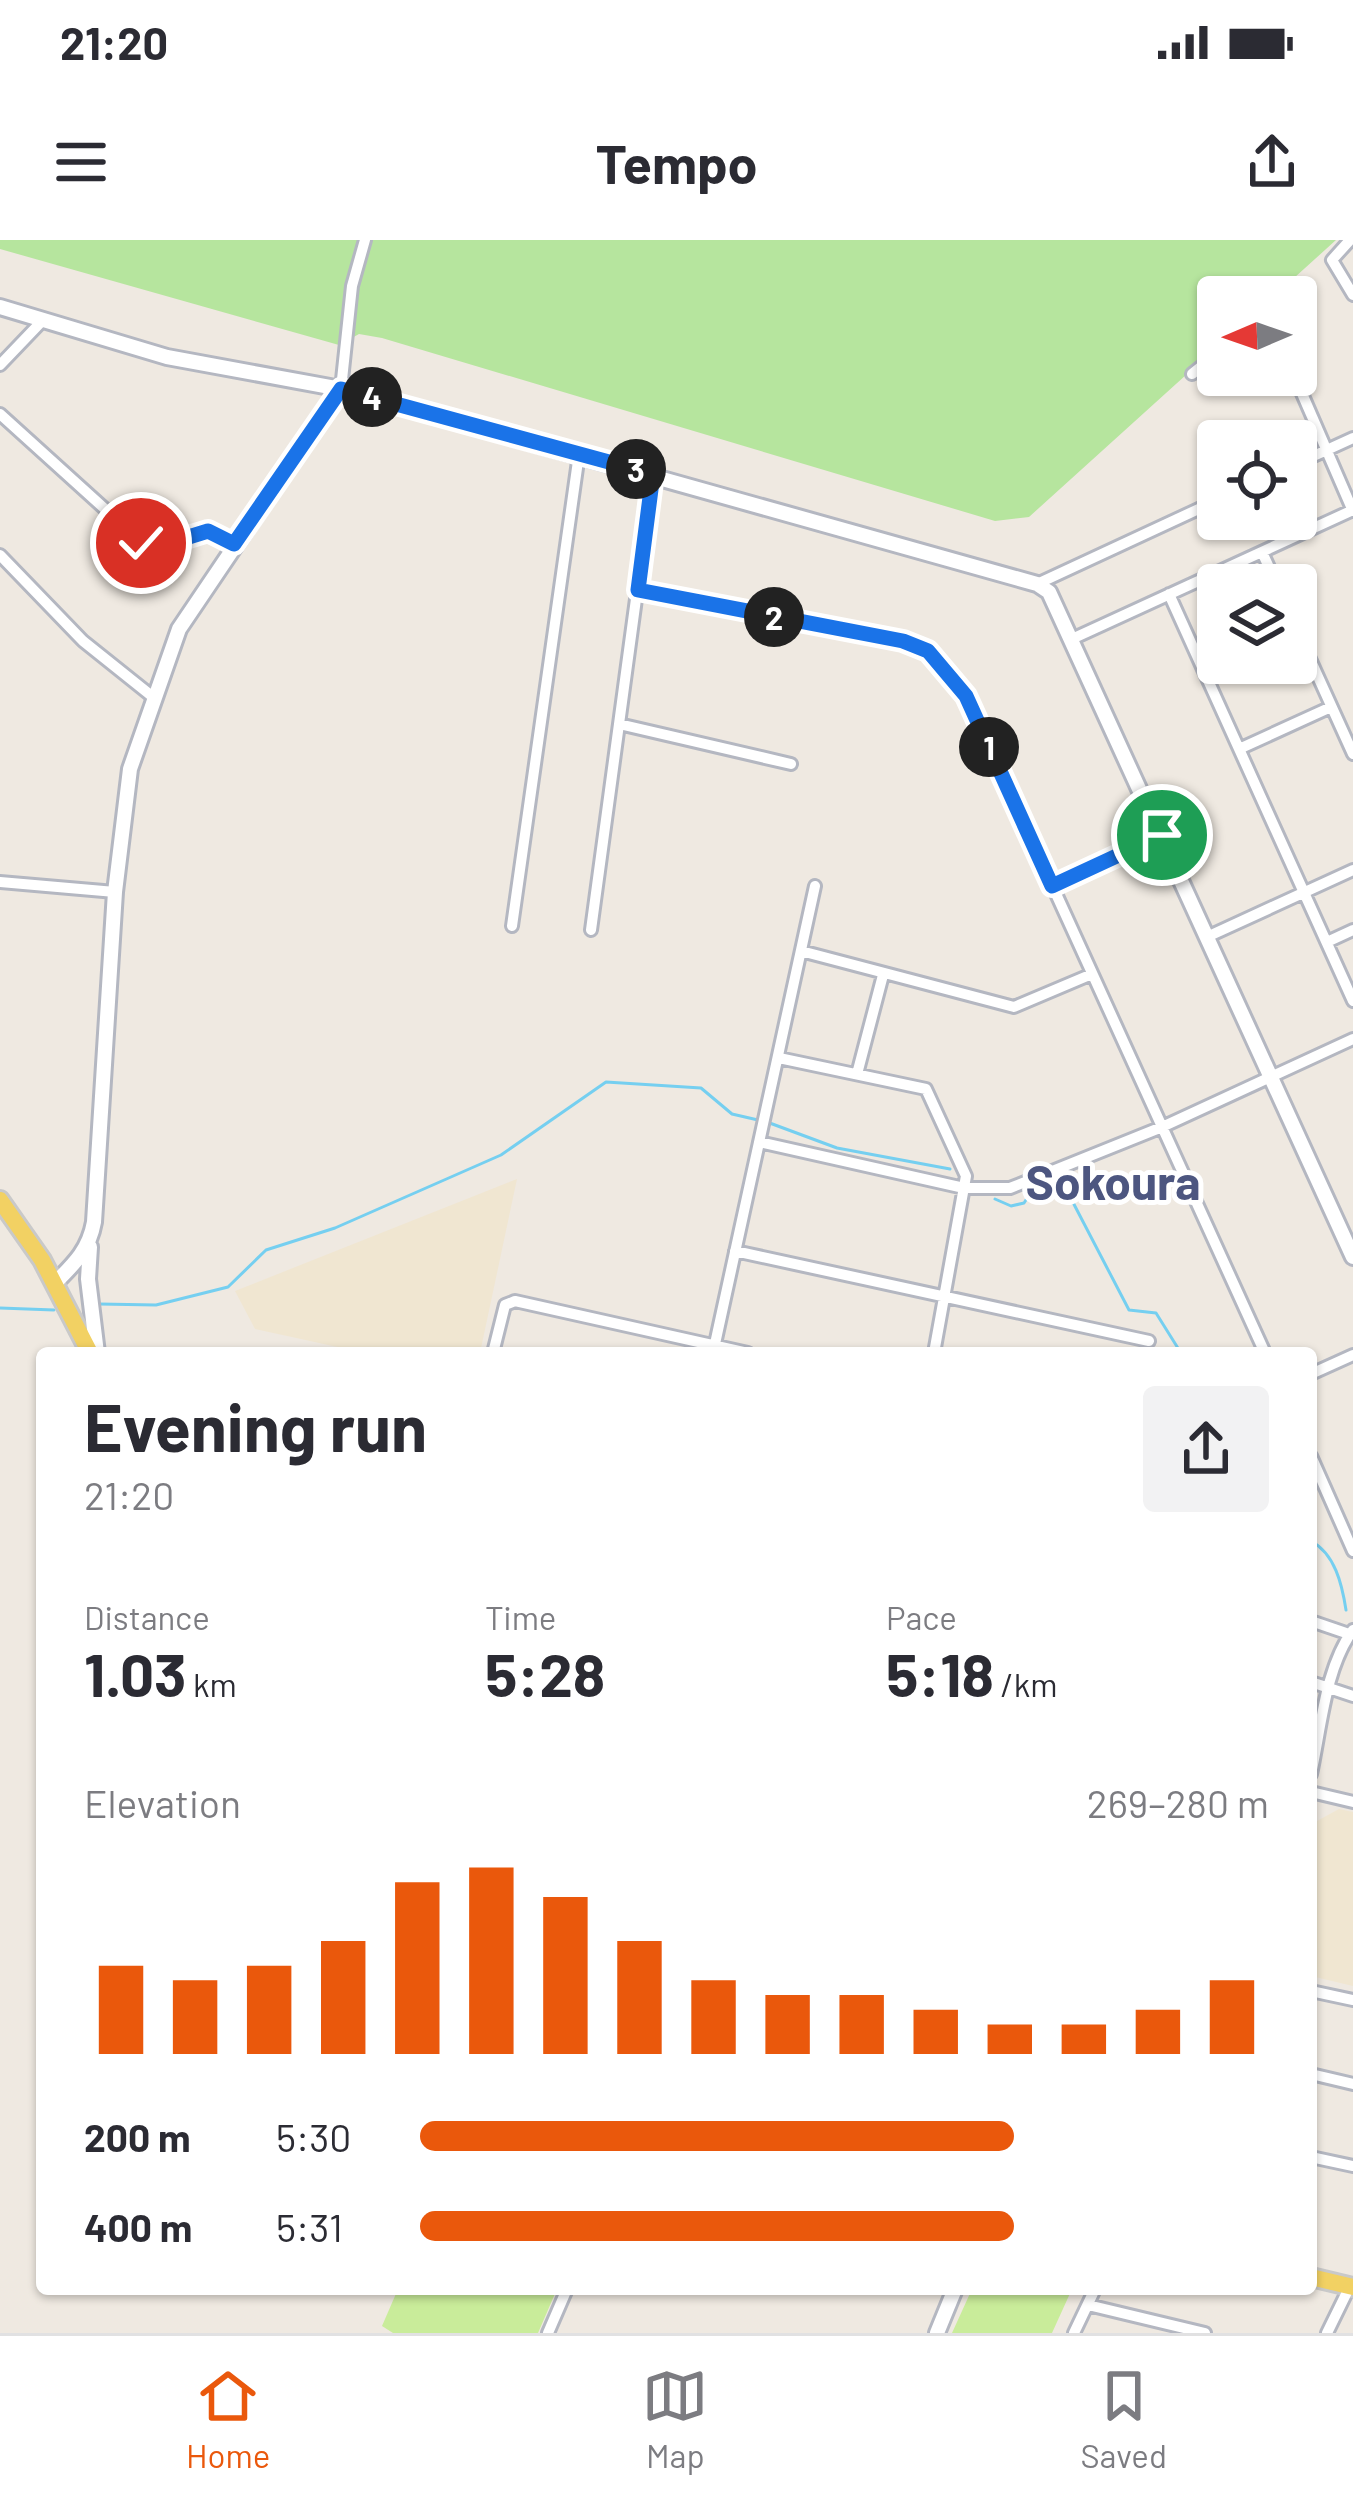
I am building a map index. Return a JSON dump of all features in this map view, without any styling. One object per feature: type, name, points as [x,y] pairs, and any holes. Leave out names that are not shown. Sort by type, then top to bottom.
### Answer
[{"type":"main road","points":[[0,1200],[55,1283],[90,1347]]},
{"type":"main road","points":[[1317,2278],[1351,2286]]},
{"type":"street","points":[[93,1347],[88,1279],[115,892],[130,769],[179,629],[341,389],[352,286],[365,240]]},
{"type":"street","points":[[1351,240],[1332,260],[1353,296]]},
{"type":"street","points":[[0,307],[167,357],[341,389],[1037,584],[1058,604],[1074,638],[1352,1254]]},
{"type":"street","points":[[0,365],[44,319]]},
{"type":"street","points":[[1192,374],[1197,370]]},
{"type":"street","points":[[1074,638],[1353,510],[1303,396]]},
{"type":"street","points":[[0,414],[147,547],[208,531],[234,544]]},
{"type":"street","points":[[1317,455],[1353,438]]},
{"type":"street","points":[[512,926],[579,454]]},
{"type":"street","points":[[591,930],[653,474]]},
{"type":"street","points":[[1037,584],[1197,510]]},
{"type":"street","points":[[1262,552],[1267,564]]},
{"type":"street","points":[[0,555],[83,641],[154,697]]},
{"type":"street","points":[[638,590],[903,641],[928,651],[966,696],[1261,1347]]},
{"type":"street","points":[[1169,594],[1353,1001]]},
{"type":"street","points":[[1317,675],[1353,754]]},
{"type":"street","points":[[1239,749],[1331,707]]},
{"type":"street","points":[[619,724],[790,764]]},
{"type":"street","points":[[1052,886],[1162,835]]},
{"type":"street","points":[[1209,936],[1353,870]]},
{"type":"street","points":[[0,882],[115,892]]},
{"type":"street","points":[[713,1347],[815,886]]},
{"type":"street","points":[[1327,942],[1353,930]]},
{"type":"street","points":[[801,951],[1014,1007],[1092,974]]},
{"type":"street","points":[[857,1074],[883,975]]},
{"type":"street","points":[[759,1142],[964,1188],[1010,1189],[1162,1127],[1353,1039]]},
{"type":"street","points":[[779,1058],[926,1089],[965,1171],[935,1347]]},
{"type":"street","points":[[55,1283],[91,1241]]},
{"type":"street","points":[[735,1251],[1149,1341]]},
{"type":"street","points":[[494,1347],[505,1305],[515,1301],[705,1347]]},
{"type":"street","points":[[1317,1371],[1353,1355]]},
{"type":"street","points":[[1317,1470],[1353,1551]]},
{"type":"street","points":[[1317,1624],[1351,1632],[1330,1687],[1317,1747]]},
{"type":"street","points":[[1317,1684],[1353,1696]]},
{"type":"street","points":[[1317,1793],[1353,1802]]},
{"type":"street","points":[[1317,1992],[1353,2000]]},
{"type":"street","points":[[1317,2075],[1353,2084]]},
{"type":"street","points":[[1317,2157],[1353,2166]]},
{"type":"street","points":[[1327,2333],[1351,2286]]},
{"type":"street","points":[[548,2333],[564,2295]]},
{"type":"street","points":[[937,2333],[953,2295]]},
{"type":"street","points":[[1074,2333],[1092,2295]]},
{"type":"street","points":[[1088,2305],[1205,2333]]},
{"type":"shaded area","points":[[517,1179],[481,1347],[338,1347],[255,1329],[235,1291]]},
{"type":"shaded area","points":[[1339,1809],[1353,1812],[1353,1986],[1317,1977],[1317,1821]]},
{"type":"green space","points":[[0,240],[1336,240],[1296,276],[1197,276],[1197,365],[1029,517],[995,521],[382,338],[359,334],[339,345],[0,249]]},
{"type":"green space","points":[[395,2295],[554,2295],[538,2333],[393,2333],[382,2326]]},
{"type":"green space","points":[[969,2295],[1069,2295],[1052,2333],[952,2333]]},
{"type":"waterway","points":[[99,1304],[156,1305],[228,1287],[266,1250],[335,1228],[501,1155],[606,1082],[701,1088],[732,1114],[758,1120]]},
{"type":"waterway","points":[[767,1122],[837,1148],[950,1169]]},
{"type":"waterway","points":[[995,1199],[1011,1206],[1024,1203],[1031,1192],[1047,1186],[1066,1189],[1129,1310],[1156,1313],[1177,1347]]},
{"type":"waterway","points":[[0,1308],[54,1310]]},
{"type":"waterway","points":[[1317,1546],[1332,1562],[1346,1610]]},
{"type":"district","name":"Sokoura","points":[[1113,1183]]},
{"type":"route","points":[[141,543],[153,548],[208,531],[234,544],[341,389],[653,474],[638,590],[903,641],[928,651],[966,696],[1052,886],[1162,835]]}]
